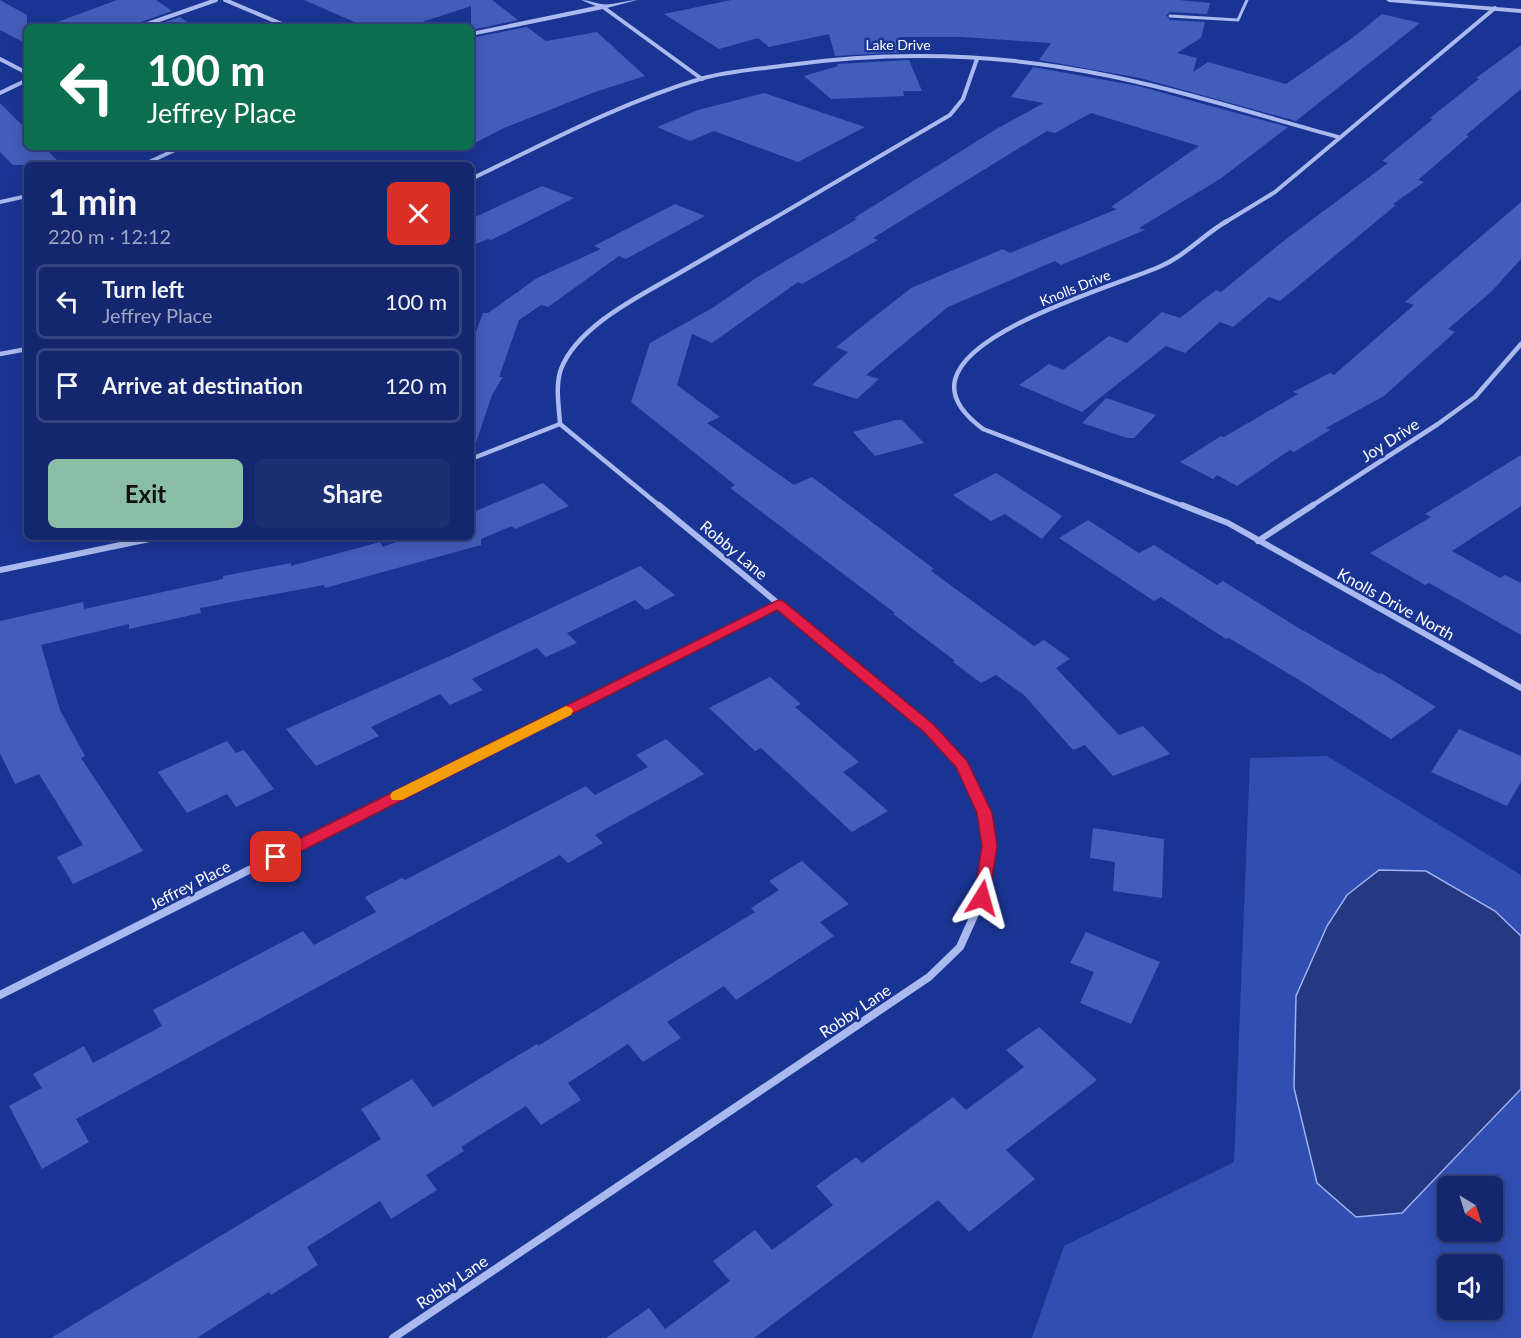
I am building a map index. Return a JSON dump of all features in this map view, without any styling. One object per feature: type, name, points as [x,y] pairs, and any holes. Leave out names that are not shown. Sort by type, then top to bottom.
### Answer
[{"type":"street","points":[[148,24],[216,0]]},
{"type":"street","points":[[225,0],[282,24]]},
{"type":"street","points":[[584,0],[603,7],[702,79]]},
{"type":"street","points":[[474,32],[634,0]]},
{"type":"street","points":[[1389,0],[1521,11]]},
{"type":"street","name":"Knolls Drive","points":[[1258,541],[1228,524],[983,429],[970,420],[957,402],[954,388],[958,371],[979,349],[1014,326],[1160,267],[1181,256],[1222,224],[1275,192],[1495,8]]},
{"type":"street","name":"Lake Drive","points":[[474,178],[614,111],[702,79],[799,63],[862,57],[918,56],[1028,63],[1111,77],[1338,137]]},
{"type":"street","points":[[0,59],[24,71]]},
{"type":"street","points":[[474,458],[560,424],[558,388],[562,368],[579,342],[596,325],[644,294],[950,115],[963,99],[977,59]]},
{"type":"street","points":[[0,93],[24,81]]},
{"type":"street","points":[[148,162],[176,150]]},
{"type":"street","points":[[0,202],[24,197]]},
{"type":"street","name":"Joy Drive","points":[[1258,541],[1438,424],[1475,397],[1521,344]]},
{"type":"street","points":[[0,354],[24,350]]},
{"type":"street","name":"Robby Lane","points":[[393,1338],[929,977],[960,947],[982,898],[989,846],[985,813],[962,765],[929,728],[560,424]]},
{"type":"street","points":[[0,570],[145,540]]},
{"type":"street","name":"Knolls Drive North","points":[[1258,541],[1521,688]]},
{"type":"street","name":"Jeffrey Place","points":[[2,994],[778,604]]},
{"type":"street","points":[[0,985],[2,994]]},
{"type":"lane","points":[[1170,16],[1238,20],[1247,0]]},
{"type":"shaded area","points":[[1327,756],[1521,875],[1521,936],[1495,911],[1296,996],[1294,1088],[1317,1183],[1465,1149],[1521,1089],[1521,1338],[1032,1338],[1064,1246],[1234,1162],[1250,758]]},
{"type":"shaded area","points":[[1379,870],[1426,871],[1495,911],[1521,936],[1521,1089],[1402,1213],[1356,1217],[1317,1183],[1294,1088],[1296,996],[1327,926],[1347,895]]},
{"type":"building","points":[[0,0],[27,15],[27,24],[24,24],[24,42],[0,30]]},
{"type":"building","points":[[117,0],[156,0],[172,11],[137,24],[52,24]]},
{"type":"building","points":[[304,0],[492,0],[518,20],[474,29],[474,24],[471,24],[471,6],[416,24],[359,24]]},
{"type":"building","points":[[731,0],[1179,0],[1210,3],[1207,14],[1170,12],[1166,15],[1170,20],[1205,22],[1201,38],[1177,53],[1197,58],[1193,72],[1208,62],[1286,84],[1351,39],[1382,14],[1420,23],[1296,121],[1140,78],[1039,60],[1051,43],[962,37],[900,37],[906,52],[835,56],[829,34],[769,47],[758,38],[719,49],[664,14]]},
{"type":"building","points":[[180,17],[190,24],[160,24]]},
{"type":"building","points":[[527,27],[546,41],[597,32],[645,76],[595,92],[504,128],[474,143],[474,37]]},
{"type":"building","points":[[1521,45],[1521,89],[1466,135],[1469,136],[1418,180],[1424,182],[1393,204],[1396,205],[1280,301],[1269,297],[1233,327],[1220,322],[1185,353],[1166,346],[1082,412],[1019,385],[1049,364],[1063,370],[1109,336],[1127,343],[1162,312],[1180,318],[1216,290],[1221,292],[1286,239],[1388,163],[1382,161],[1433,119],[1430,118],[1479,79],[1476,78]]},
{"type":"building","points":[[909,60],[922,91],[903,91],[904,96],[831,99],[804,76],[838,66],[837,64]]},
{"type":"building","points":[[1033,67],[1138,86],[1288,127],[1220,179],[1139,228],[1145,230],[1061,265],[1055,261],[948,307],[866,375],[879,379],[857,399],[812,385],[848,352],[836,347],[911,288],[1003,249],[1010,253],[1117,209],[1111,207],[1199,146],[1091,113],[1055,133],[1047,131],[873,238],[878,240],[802,284],[798,282],[712,343],[692,334],[677,385],[720,417],[707,423],[771,469],[794,485],[812,477],[934,569],[931,571],[1034,646],[1044,640],[1070,659],[1056,668],[1119,735],[1143,726],[1170,754],[1113,776],[1085,745],[1073,750],[1024,695],[996,675],[981,683],[893,614],[895,613],[730,488],[735,485],[631,402],[650,343],[714,307],[756,278],[857,219],[854,218],[998,128],[1044,103],[1011,97]]},
{"type":"building","points":[[764,93],[865,127],[798,162],[714,131],[690,141],[657,127],[698,110]]},
{"type":"building","points":[[0,103],[24,127],[24,150],[47,150],[59,162],[24,162],[24,165],[13,165],[0,152]]},
{"type":"building","points":[[542,186],[574,198],[491,240],[474,245],[474,218]]},
{"type":"building","points":[[1521,202],[1521,259],[1491,292],[1448,329],[1455,332],[1384,396],[1326,428],[1330,430],[1294,452],[1290,450],[1237,486],[1217,475],[1213,479],[1180,462],[1221,436],[1224,437],[1298,394],[1293,392],[1330,373],[1334,375],[1414,305],[1405,302]]},
{"type":"building","points":[[675,204],[705,216],[626,259],[619,256],[548,307],[541,305],[519,320],[499,377],[503,377],[492,395],[474,446],[474,337],[483,313],[488,313],[537,278],[601,249],[594,246]]},
{"type":"building","points":[[1106,398],[1156,415],[1134,438],[1127,438],[1082,423]]},
{"type":"building","points":[[902,420],[924,443],[875,456],[853,432]]},
{"type":"building","points":[[1521,455],[1521,506],[1452,551],[1500,578],[1505,575],[1521,583],[1521,635],[1429,583],[1425,585],[1370,553],[1431,517],[1425,514]]},
{"type":"building","points":[[996,473],[1062,516],[1042,539],[1005,514],[991,521],[953,495]]},
{"type":"building","points":[[543,483],[569,506],[515,529],[512,526],[481,539],[481,545],[325,588],[324,585],[200,608],[201,613],[129,629],[129,624],[41,645],[60,710],[85,756],[81,758],[143,851],[73,884],[57,857],[83,845],[39,774],[15,784],[0,753],[0,621],[83,602],[84,609],[223,579],[223,576],[291,563],[291,566],[380,542],[383,547],[400,540],[474,540],[474,512]]},
{"type":"building","points":[[1088,520],[1139,553],[1154,545],[1217,585],[1223,581],[1297,627],[1379,674],[1381,673],[1436,707],[1391,739],[1309,686],[1229,638],[1226,639],[1161,597],[1154,601],[1059,538]]},
{"type":"building","points":[[640,566],[675,595],[646,610],[635,600],[567,633],[577,643],[546,657],[537,648],[472,679],[483,690],[450,705],[440,694],[371,727],[379,736],[316,766],[286,729],[450,656]]},
{"type":"building","points":[[770,677],[801,704],[795,707],[859,762],[843,772],[888,811],[852,832],[761,748],[755,751],[709,708]]},
{"type":"building","points":[[1459,729],[1521,756],[1521,782],[1507,806],[1431,772]]},
{"type":"building","points":[[666,739],[704,774],[595,835],[603,843],[568,863],[560,855],[76,1119],[89,1142],[42,1169],[9,1106],[42,1088],[33,1074],[84,1046],[93,1063],[162,1026],[153,1010],[303,931],[314,945],[376,912],[365,897],[402,878],[405,880],[586,786],[595,795],[648,767],[636,755]]},
{"type":"building","points":[[227,741],[236,753],[244,750],[274,789],[236,807],[227,794],[187,813],[158,772]]},
{"type":"building","points":[[1093,828],[1164,839],[1162,898],[1113,891],[1115,862],[1090,858]]},
{"type":"building","points":[[802,861],[849,904],[820,922],[834,936],[736,1000],[724,986],[667,1022],[681,1038],[643,1062],[628,1044],[568,1083],[581,1100],[541,1125],[526,1106],[461,1147],[464,1151],[426,1175],[437,1190],[391,1219],[380,1201],[307,1247],[318,1265],[271,1295],[269,1292],[197,1338],[51,1338],[381,1139],[361,1109],[412,1079],[433,1107],[537,1044],[538,1046],[755,912],[751,908],[779,890],[769,881]]},
{"type":"building","points":[[1086,932],[1160,962],[1131,1024],[1080,1003],[1094,972],[1070,963]]},
{"type":"building","points":[[1039,1027],[1097,1080],[1006,1150],[1035,1179],[969,1232],[938,1200],[754,1338],[606,1338],[649,1308],[665,1329],[730,1281],[713,1261],[755,1230],[772,1250],[833,1205],[816,1186],[856,1157],[862,1163],[953,1097],[966,1110],[1024,1067],[1006,1050]]},
{"type":"slow traffic","points":[[397,796],[566,711]]},
{"type":"route","points":[[276,857],[778,604],[929,728],[962,765],[985,813],[989,846],[982,898]]}]
